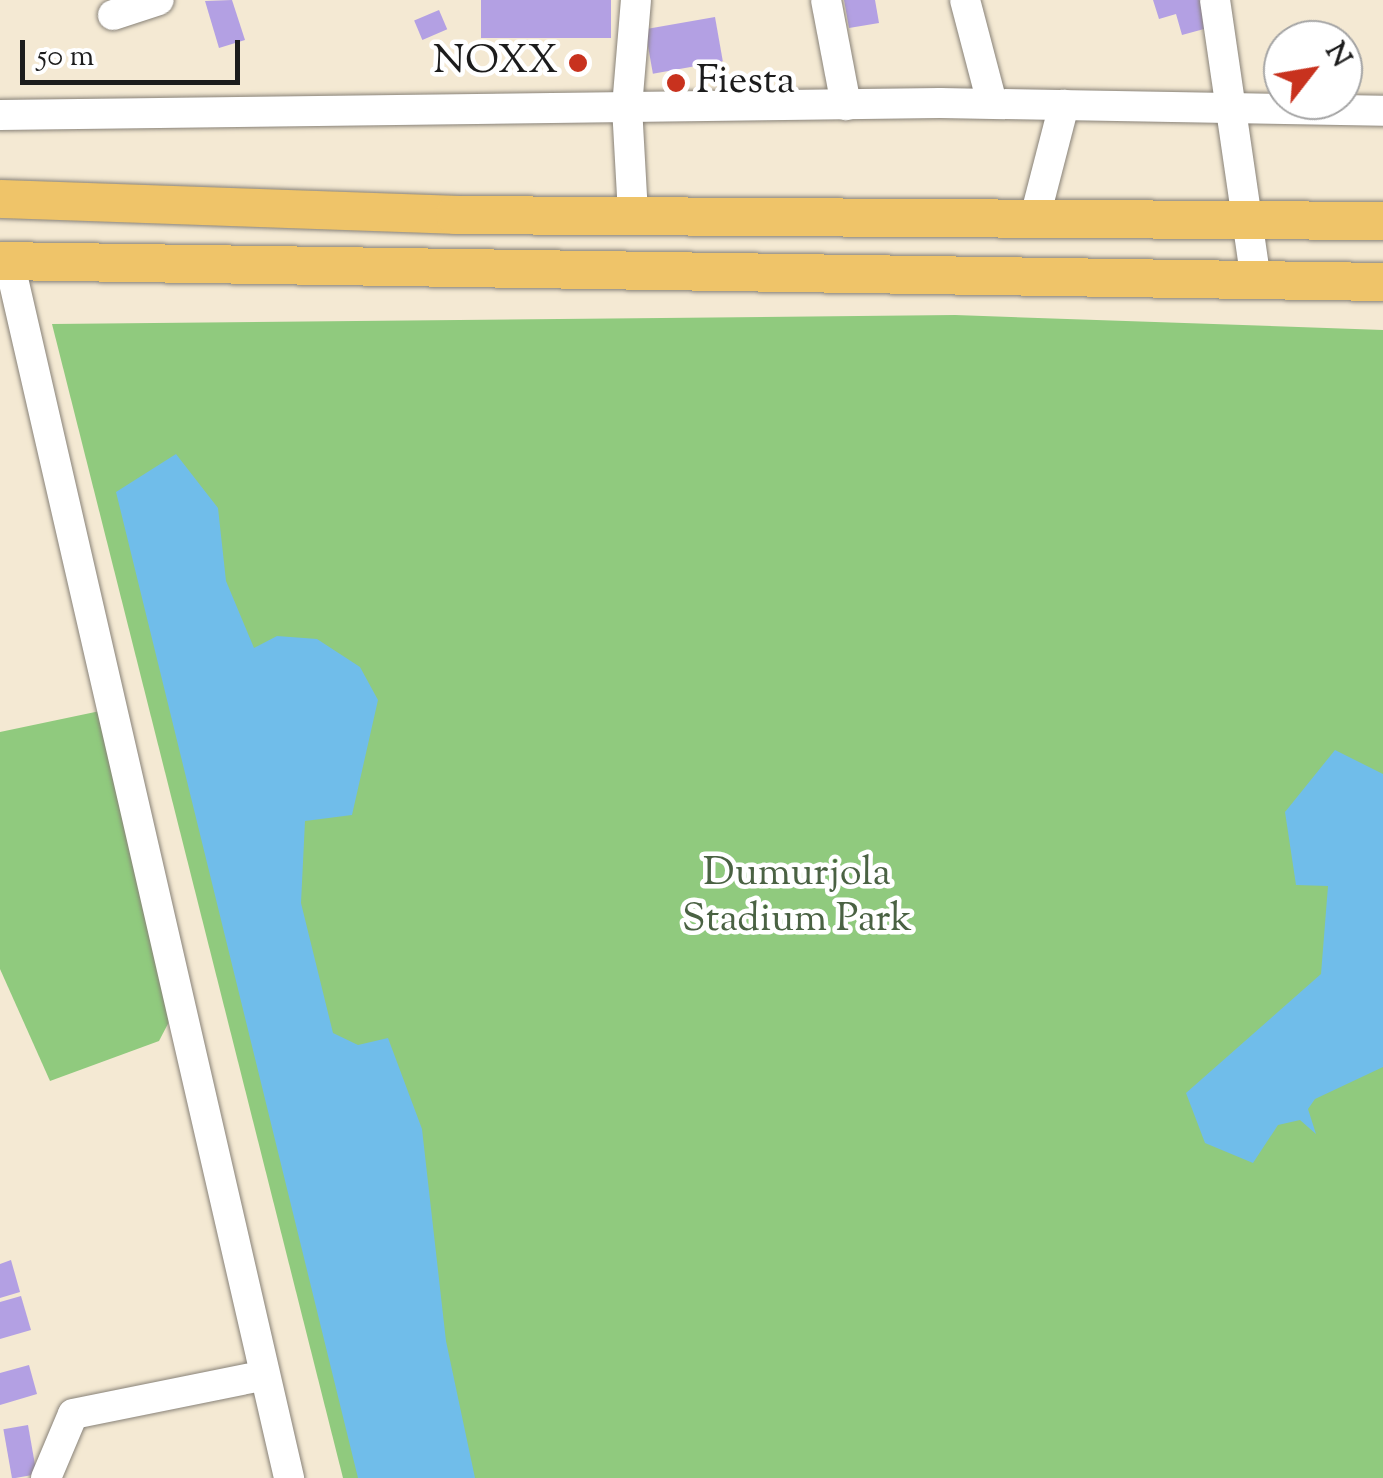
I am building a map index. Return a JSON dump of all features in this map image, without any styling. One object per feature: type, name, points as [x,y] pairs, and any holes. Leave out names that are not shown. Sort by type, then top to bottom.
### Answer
[{"type":"main road","points":[[0,199],[634,214],[1383,221]]},
{"type":"main road","points":[[5,261],[1383,282]]},
{"type":"street","points":[[113,15],[159,0]]},
{"type":"street","points":[[634,214],[627,107],[636,0]]},
{"type":"street","points":[[826,0],[846,106]]},
{"type":"street","points":[[965,0],[992,104]]},
{"type":"street","points":[[1215,0],[1254,221],[1256,280]]},
{"type":"street","points":[[0,115],[992,104],[1383,111]]},
{"type":"street","points":[[1035,218],[1064,105]]},
{"type":"street","points":[[5,261],[261,1376],[289,1478]]},
{"type":"street","points":[[46,1478],[72,1414],[261,1376]]},
{"type":"green space","name":"Dumurjola Stadium Park","points":[[955,315],[1383,330],[1383,1478],[343,1478],[52,324]]},
{"type":"green space","points":[[100,711],[171,1018],[159,1041],[50,1081],[0,969],[0,732]]},
{"type":"water","points":[[176,454],[218,508],[226,581],[254,648],[277,636],[317,639],[360,667],[378,700],[352,815],[305,821],[301,903],[333,1033],[358,1045],[388,1038],[422,1129],[446,1341],[475,1478],[358,1478],[116,492]]},
{"type":"water","points":[[1335,750],[1383,774],[1383,1067],[1315,1099],[1308,1109],[1316,1134],[1300,1120],[1278,1125],[1253,1163],[1205,1143],[1186,1093],[1321,974],[1328,886],[1296,885],[1285,812]]},
{"type":"building","points":[[232,0],[245,40],[219,48],[205,1]]},
{"type":"building","points":[[481,0],[611,0],[611,38],[481,38]]},
{"type":"building","points":[[844,0],[875,0],[879,23],[849,28]]},
{"type":"building","points":[[1153,0],[1208,0],[1215,26],[1182,35],[1176,14],[1159,19]]},
{"type":"building","points":[[439,10],[447,29],[422,40],[414,21]]},
{"type":"building","points":[[715,17],[723,61],[653,74],[645,29]]},
{"type":"building","points":[[11,1260],[20,1292],[0,1298],[0,1264]]},
{"type":"building","points":[[21,1296],[31,1330],[0,1339],[0,1302]]},
{"type":"building","points":[[29,1365],[37,1394],[0,1405],[0,1373]]},
{"type":"building","points":[[28,1425],[37,1474],[12,1478],[3,1429]]},
{"type":"place","name":"NOXX","points":[[578,63]]},
{"type":"place","name":"Fiesta","points":[[676,83]]}]
